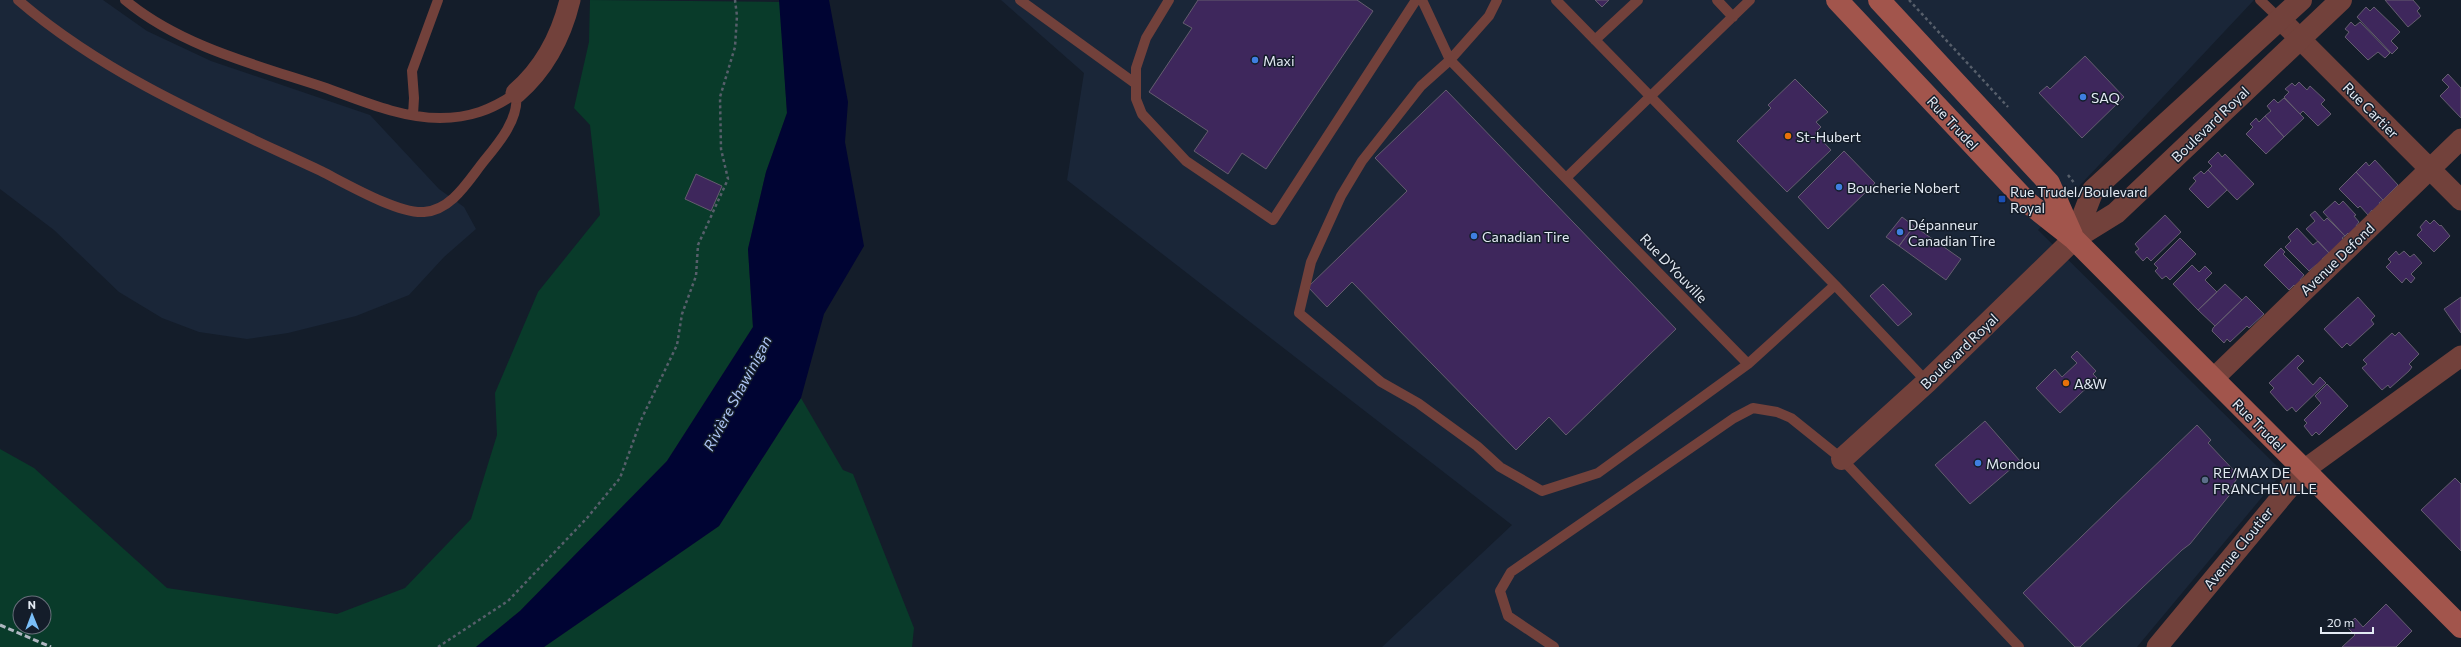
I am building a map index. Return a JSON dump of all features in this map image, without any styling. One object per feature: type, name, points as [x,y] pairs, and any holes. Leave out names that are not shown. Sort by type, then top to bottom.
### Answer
[{"type":"main road","name":"Rue Trudel","points":[[1837,0],[2026,201],[2074,239],[2461,627]]},
{"type":"main road","name":"Rue Trudel","points":[[1879,0],[2049,183],[2074,239]]},
{"type":"street","points":[[516,93],[536,73],[548,55],[560,33],[570,0]]},
{"type":"street","name":"Boulevard Royal","points":[[2074,239],[2093,190],[2281,20],[2301,0]]},
{"type":"street","name":"Boulevard Royal","points":[[1842,459],[1927,382],[2074,239],[2116,213],[2341,0]]},
{"type":"street","name":"Rue Cartier","points":[[2281,20],[2461,200]]},
{"type":"street","name":"Avenue Defond","points":[[2213,379],[2461,139]]},
{"type":"street","name":"Avenue Cloutier","points":[[2157,647],[2304,470],[2461,356]]},
{"type":"lane","points":[[18,0],[63,36],[142,84],[346,184],[411,212],[437,209],[458,194],[494,149],[507,129],[515,110],[516,93]]},
{"type":"lane","points":[[125,0],[160,24],[215,49],[340,93],[413,115],[439,118],[467,116],[495,106],[516,93]]},
{"type":"lane","points":[[413,115],[414,98],[412,71],[438,0]]},
{"type":"lane","points":[[1020,0],[1136,84]]},
{"type":"lane","points":[[1169,0],[1146,38],[1136,68],[1136,99],[1142,114],[1186,161],[1274,220],[1416,0]]},
{"type":"lane","name":"Rue D'Youville","points":[[1422,0],[1450,60],[1748,364]]},
{"type":"lane","points":[[1497,0],[1489,16],[1450,60],[1421,86],[1362,161],[1341,196],[1311,262],[1299,313],[1381,382],[1418,403],[1477,446],[1500,467],[1542,492],[1598,473],[1748,364],[1835,285]]},
{"type":"lane","points":[[1556,0],[1835,285],[1927,382]]},
{"type":"lane","points":[[1595,40],[1638,0]]},
{"type":"lane","points":[[1717,0],[1733,17]]},
{"type":"lane","points":[[1566,178],[1750,0]]},
{"type":"lane","points":[[2260,0],[2281,20]]},
{"type":"lane","points":[[1554,647],[1508,616],[1500,592],[1511,572],[1734,418],[1753,408],[1777,412],[1791,418],[1842,459],[2019,647]]},
{"type":"path","points":[[438,647],[508,601],[587,518],[620,478],[641,420],[677,345],[682,314],[696,276],[698,245],[728,179],[721,149],[720,97],[735,47],[737,16],[734,0]]},
{"type":"shaded area","points":[[0,0],[103,0],[147,31],[211,61],[370,115],[439,189],[464,207],[476,229],[444,257],[409,295],[356,316],[288,333],[247,339],[199,332],[162,318],[119,292],[54,230],[0,189]]},
{"type":"shaded area","points":[[1001,0],[2254,0],[2038,230],[2283,472],[2137,647],[1382,647],[1512,525],[1067,180],[1084,73]]},
{"type":"green space","points":[[590,0],[780,2],[787,113],[766,172],[748,249],[753,327],[667,461],[520,611],[476,647],[0,647],[0,449],[34,468],[167,588],[337,614],[405,588],[471,519],[497,435],[495,393],[538,292],[600,215],[590,125],[574,108],[589,42]]},
{"type":"green space","points":[[801,398],[843,470],[853,474],[914,628],[912,647],[544,647],[719,526]]},
{"type":"water","name":"Rivière Shawinigan","points":[[779,0],[829,0],[848,102],[845,142],[864,246],[824,314],[801,398],[719,526],[544,647],[476,647],[520,611],[667,461],[753,327],[748,249],[766,172],[787,113]]},
{"type":"building","name":"Maxi","points":[[1198,0],[1357,0],[1373,11],[1266,169],[1242,153],[1228,174],[1194,151],[1208,131],[1149,92],[1192,28],[1183,23]]},
{"type":"building","points":[[1595,0],[1609,0],[1602,7]]},
{"type":"building","points":[[2385,0],[2413,0],[2420,8],[2417,11],[2421,16],[2408,27]]},
{"type":"building","points":[[2366,7],[2370,11],[2374,7],[2400,32],[2391,41],[2398,48],[2392,54],[2357,17]]},
{"type":"building","points":[[2351,22],[2355,26],[2360,22],[2390,53],[2385,58],[2378,52],[2368,60],[2345,37],[2349,32],[2345,29]]},
{"type":"building","points":[[2085,56],[2124,97],[2082,138],[2039,93],[2047,86],[2050,89]]},
{"type":"building","points":[[2448,74],[2461,88],[2461,118],[2440,96],[2449,87],[2442,80]]},
{"type":"building","points":[[1795,79],[1828,112],[1816,122],[1821,127],[1815,133],[1831,150],[1787,192],[1737,141],[1771,108],[1768,105]]},
{"type":"building","points":[[2299,82],[2307,90],[2310,86],[2325,100],[2321,104],[2331,114],[2318,126],[2303,111],[2300,114],[2284,97],[2289,92],[2285,89],[2292,83],[2295,86]]},
{"type":"building","name":"Canadian Tire","points":[[1446,90],[1676,329],[1566,435],[1549,417],[1516,450],[1352,282],[1327,307],[1308,287],[1407,191],[1375,158]]},
{"type":"building","points":[[2284,98],[2304,118],[2284,137],[2265,116],[2271,111],[2267,106],[2274,99],[2278,103]]},
{"type":"building","points":[[2265,116],[2284,137],[2266,154],[2246,134],[2253,127],[2250,124],[2256,118],[2259,122]]},
{"type":"building","points":[[1844,151],[1875,183],[1828,229],[1798,197]]},
{"type":"building","points":[[2218,152],[2222,157],[2225,154],[2254,184],[2237,200],[2208,170],[2212,166],[2208,162]]},
{"type":"building","points":[[2375,160],[2398,185],[2383,200],[2356,172],[2366,162],[2369,166]]},
{"type":"building","points":[[2208,170],[2227,190],[2208,208],[2189,189],[2196,181],[2193,178],[2201,171],[2204,174]]},
{"type":"building","points":[[2356,172],[2383,200],[2379,203],[2382,207],[2375,213],[2372,210],[2368,215],[2360,206],[2358,208],[2339,189]]},
{"type":"building","points":[[696,174],[722,186],[711,211],[685,199]]},
{"type":"building","points":[[2335,201],[2339,205],[2343,201],[2356,215],[2354,216],[2359,222],[2356,226],[2359,229],[2351,237],[2348,233],[2345,236],[2323,212]]},
{"type":"building","points":[[2315,211],[2324,221],[2327,218],[2345,236],[2342,238],[2346,242],[2329,253],[2306,229],[2315,221],[2310,215]]},
{"type":"building","points":[[2165,215],[2181,232],[2151,261],[2147,257],[2143,261],[2135,252],[2139,249],[2135,244]]},
{"type":"building","name":"Dépanneur Canadian Tire","points":[[1902,217],[1914,226],[1899,246],[1886,237]]},
{"type":"building","points":[[2426,220],[2430,224],[2434,220],[2440,226],[2441,225],[2450,236],[2434,252],[2417,235],[2422,230],[2420,227]]},
{"type":"building","points":[[1914,226],[1961,259],[1946,280],[1899,246]]},
{"type":"building","points":[[2297,228],[2313,245],[2318,241],[2329,253],[2322,259],[2325,262],[2316,265],[2309,271],[2285,247],[2291,241],[2288,237]]},
{"type":"building","points":[[2180,238],[2196,254],[2170,280],[2166,276],[2162,279],[2155,271],[2158,268],[2154,264]]},
{"type":"building","points":[[2281,248],[2285,252],[2283,254],[2304,275],[2300,280],[2303,283],[2297,289],[2294,285],[2289,290],[2264,265]]},
{"type":"building","points":[[2396,251],[2399,255],[2404,251],[2410,257],[2414,254],[2422,263],[2411,274],[2415,278],[2411,283],[2406,278],[2402,283],[2386,267],[2391,262],[2388,259]]},
{"type":"building","points":[[2192,265],[2199,272],[2205,266],[2212,273],[2205,280],[2217,292],[2198,310],[2173,284]]},
{"type":"building","points":[[1883,284],[1912,314],[1898,326],[1870,296]]},
{"type":"building","points":[[2225,284],[2242,300],[2215,326],[2198,310]]},
{"type":"building","points":[[2246,296],[2264,314],[2249,328],[2247,326],[2230,342],[2227,339],[2224,343],[2212,331],[2213,328]]},
{"type":"building","points":[[2358,297],[2375,316],[2371,320],[2374,324],[2350,346],[2347,343],[2342,348],[2324,329]]},
{"type":"building","points":[[2461,297],[2461,333],[2444,309]]},
{"type":"building","points":[[2399,332],[2419,354],[2409,364],[2412,367],[2409,371],[2390,388],[2388,385],[2382,390],[2362,368],[2367,364],[2363,360],[2392,333],[2395,336]]},
{"type":"building","name":"A&W","points":[[2077,351],[2096,371],[2093,374],[2097,378],[2060,413],[2036,388],[2055,369],[2062,377],[2077,363],[2071,357]]},
{"type":"building","points":[[2298,355],[2304,361],[2297,368],[2313,385],[2320,377],[2326,383],[2296,412],[2292,407],[2287,411],[2270,392],[2274,388],[2269,383]]},
{"type":"building","points":[[2327,384],[2348,406],[2319,435],[2316,432],[2312,436],[2304,426],[2307,423],[2304,420],[2321,403],[2315,396]]},
{"type":"building","name":"Mondou","points":[[1985,421],[2020,461],[1970,504],[1935,465]]},
{"type":"building","points":[[2197,425],[2211,440],[2208,443],[2239,476],[2229,490],[2232,492],[2190,544],[2080,647],[2075,647],[2023,593]]},
{"type":"building","points":[[2455,478],[2461,484],[2461,551],[2421,510]]},
{"type":"building","points":[[2386,604],[2412,631],[2396,647],[2342,647],[2355,635],[2346,626],[2355,618],[2363,627]]},
{"type":"railway","points":[[0,625],[51,647]]},
{"type":"place","name":"Maxi","points":[[1255,60]]},
{"type":"place","name":"SAQ","points":[[2083,97]]},
{"type":"place","name":"St-Hubert","points":[[1788,136]]},
{"type":"place","name":"Boucherie Nobert","points":[[1839,187]]},
{"type":"place","name":"Rue Trudel/Boulevard Royal","points":[[2002,199]]},
{"type":"place","name":"Dépanneur Canadian Tire","points":[[1900,232]]},
{"type":"place","name":"Canadian Tire","points":[[1474,236]]},
{"type":"place","name":"A&W","points":[[2066,383]]},
{"type":"place","name":"Mondou","points":[[1978,463]]},
{"type":"place","name":"RE/MAX DE FRANCHEVILLE","points":[[2205,480]]}]
